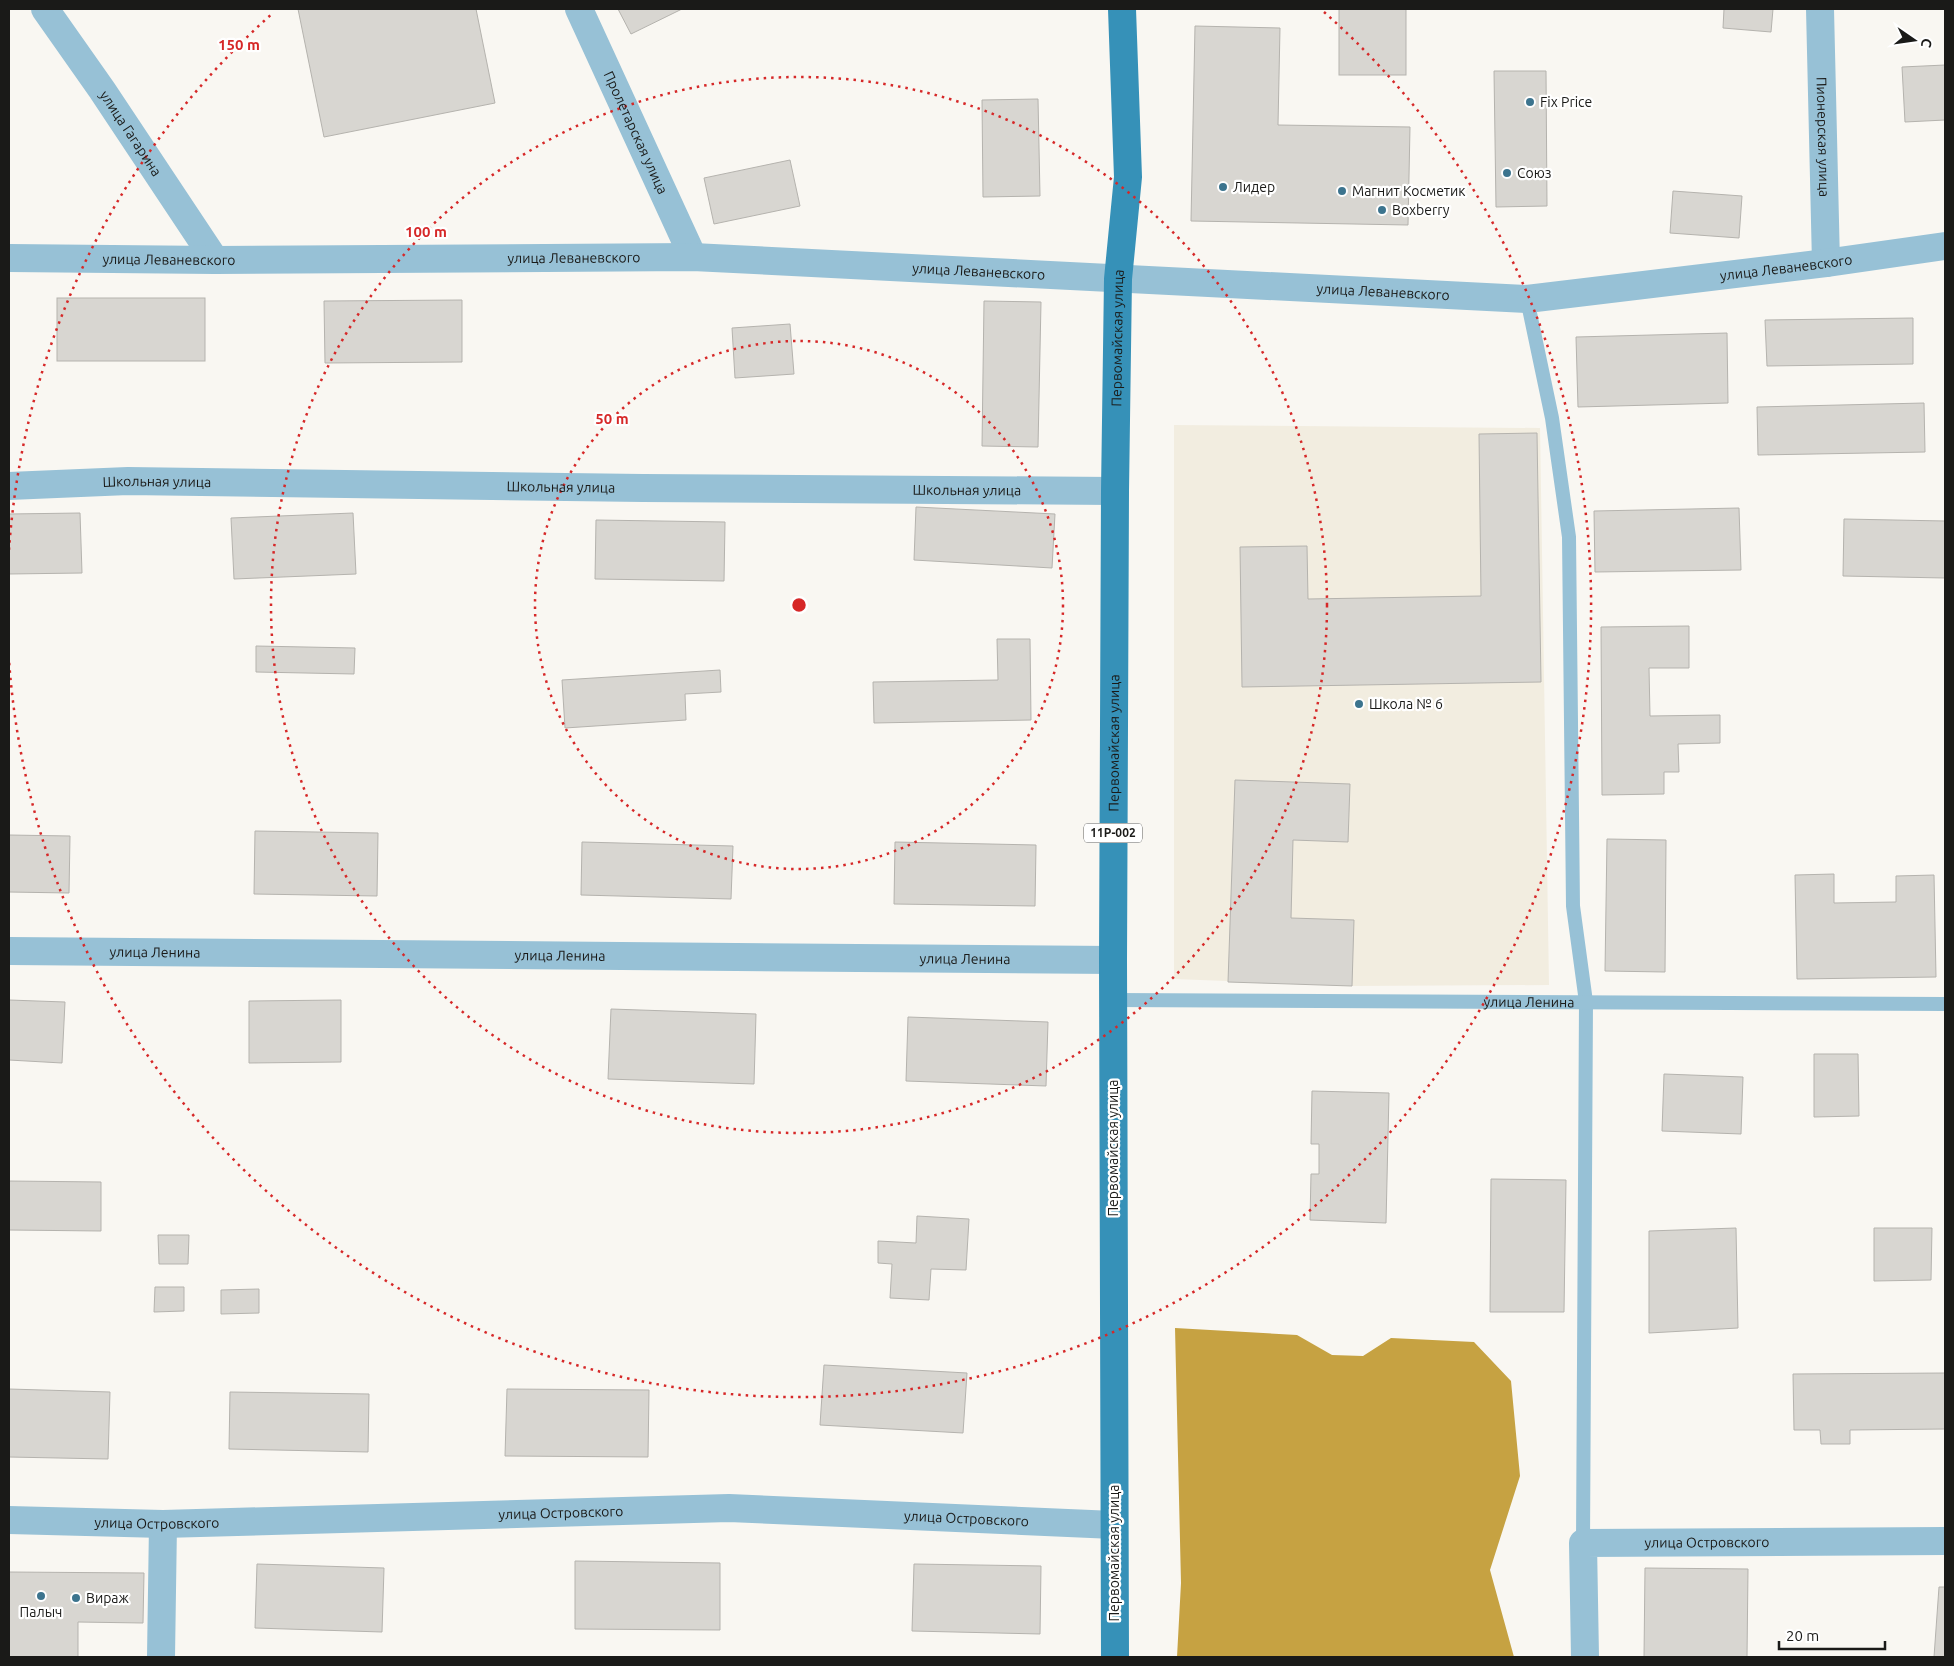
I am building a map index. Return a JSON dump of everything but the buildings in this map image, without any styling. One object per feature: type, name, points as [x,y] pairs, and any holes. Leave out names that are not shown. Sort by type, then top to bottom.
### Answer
[{"type":"main road","name":"Первомайская улица","points":[[1115,1657],[1113,960],[1115,490],[1118,279],[1128,177],[1122,9]]},
{"type":"street","name":"улица Гагарина","points":[[45,9],[102,90],[215,260]]},
{"type":"street","name":"Пролетарская улица","points":[[579,9],[693,257]]},
{"type":"street","name":"Пионерская улица","points":[[1820,9],[1826,263]]},
{"type":"street","name":"улица Леваневского","points":[[9,258],[215,260],[693,257],[1527,299],[1826,263],[1945,246]]},
{"type":"street","name":"Школьная улица","points":[[9,486],[128,481],[642,488],[1115,490]]},
{"type":"street","name":"улица Ленина","points":[[9,951],[1113,960]]},
{"type":"street","name":"улица Островского","points":[[9,1520],[163,1524],[729,1508],[1114,1525]]},
{"type":"street","points":[[162,1657],[163,1524]]},
{"type":"street","name":"улица Островского","points":[[1583,1543],[1945,1541]]},
{"type":"street","points":[[1583,1543],[1584,1657]]},
{"type":"lane","points":[[1527,299],[1552,418],[1570,537],[1573,906],[1586,1002],[1583,1543]]},
{"type":"lane","name":"улица Ленина","points":[[1113,1000],[1945,1004]]},
{"type":"shaded area","name":"Школа № 6","points":[[1174,425],[1540,428],[1549,985],[1352,986],[1174,979]]},
{"type":"shaded area","points":[[1175,1328],[1297,1335],[1332,1355],[1363,1356],[1391,1338],[1474,1342],[1511,1381],[1520,1476],[1490,1570],[1514,1657],[1177,1657],[1181,1583]]},
{"type":"place","name":"Fix Price","points":[[1530,102]]},
{"type":"place","name":"Союз","points":[[1507,173]]},
{"type":"place","name":"Лидер","points":[[1223,187]]},
{"type":"place","name":"Магнит Косметик","points":[[1342,191]]},
{"type":"place","name":"Boxberry","points":[[1382,210]]},
{"type":"place","name":"Школа № 6","points":[[1359,704]]},
{"type":"place","name":"Палыч","points":[[41,1596]]},
{"type":"place","name":"Вираж","points":[[76,1598]]}]
